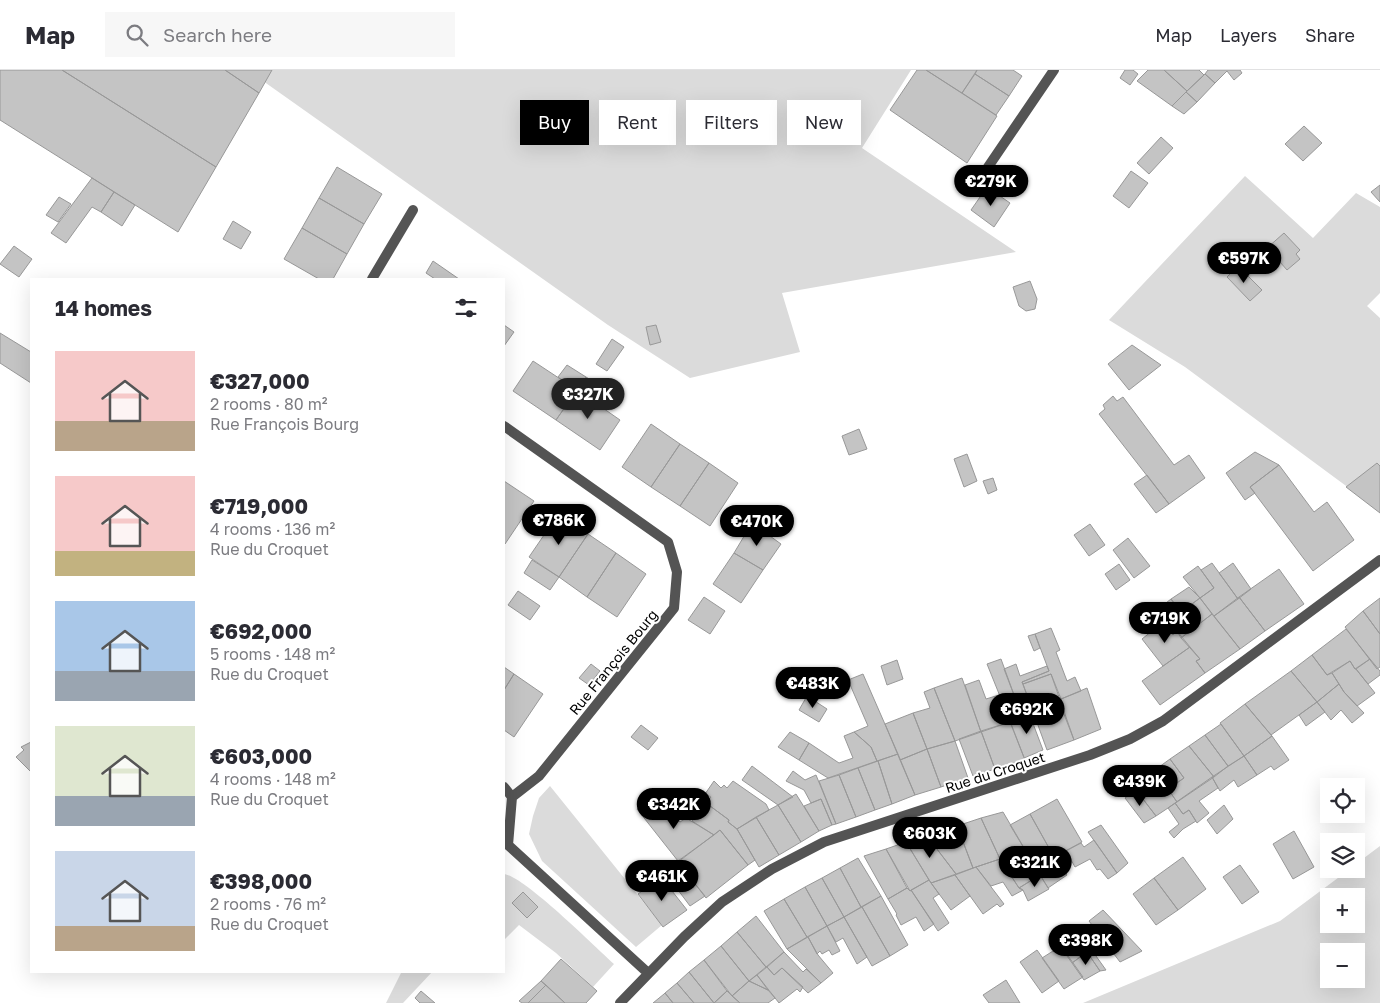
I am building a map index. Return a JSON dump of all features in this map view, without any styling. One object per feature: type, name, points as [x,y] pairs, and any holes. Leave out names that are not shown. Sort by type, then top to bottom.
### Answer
[{"type":"street","points":[[988,167],[1054,70]]},
{"type":"street","points":[[373,278],[413,210]]},
{"type":"street","name":"Rue François Bourg","points":[[505,427],[668,542],[677,572],[674,608],[539,776],[512,797]]},
{"type":"street","name":"Rue du Croquet","points":[[620,1003],[684,937],[722,902],[772,869],[824,842],[1090,755],[1130,739],[1163,721],[1380,560]]},
{"type":"street","points":[[505,788],[512,797],[506,846],[648,973]]},
{"type":"shaded area","points":[[271,70],[911,70],[862,148],[1016,252],[782,293],[800,352],[690,378],[608,325],[263,81]]},
{"type":"shaded area","points":[[1245,176],[1313,238],[1356,193],[1380,207],[1380,293],[1367,306],[1380,318],[1380,511],[1185,367],[1109,320]]},
{"type":"shaded area","points":[[550,786],[662,925],[636,947],[542,861],[529,834],[539,798]]},
{"type":"shaded area","points":[[1380,846],[1380,1003],[1083,1003],[1280,921],[1320,891],[1320,933],[1365,933],[1365,888],[1324,888],[1338,878],[1365,878],[1365,857]]},
{"type":"shaded area","points":[[505,874],[514,878],[543,899],[614,964],[593,987],[556,953],[519,925],[505,939]]},
{"type":"shaded area","points":[[401,973],[431,973],[403,1003],[386,1003]]},
{"type":"building","points":[[0,70],[62,70],[216,167],[178,232],[0,120]]},
{"type":"building","points":[[62,70],[225,70],[259,93],[216,167]]},
{"type":"building","points":[[225,70],[272,70],[259,93]]},
{"type":"building","points":[[917,70],[926,70],[997,116],[967,163],[890,110]]},
{"type":"building","points":[[926,70],[977,70],[962,93]]},
{"type":"building","points":[[977,70],[1013,70],[1022,76],[1009,96],[975,74]]},
{"type":"building","points":[[1125,70],[1133,70],[1138,74],[1130,85],[1120,78]]},
{"type":"building","points":[[1148,70],[1164,70],[1187,91],[1172,106],[1137,81]]},
{"type":"building","points":[[1164,70],[1199,70],[1204,75],[1187,91]]},
{"type":"building","points":[[1208,70],[1240,70],[1242,73],[1234,80],[1227,71],[1215,83],[1205,74]]},
{"type":"building","points":[[975,74],[1009,96],[996,115],[962,93]]},
{"type":"building","points":[[1205,74],[1215,83],[1197,102],[1186,92]]},
{"type":"building","points":[[1186,92],[1197,102],[1184,114],[1172,106]]},
{"type":"building","points":[[1304,126],[1322,143],[1303,161],[1285,144]]},
{"type":"building","points":[[1161,137],[1173,148],[1149,174],[1137,163]]},
{"type":"building","points":[[337,167],[382,194],[364,224],[319,198]]},
{"type":"building","points":[[1131,171],[1148,183],[1129,208],[1113,196]]},
{"type":"building","points":[[92,178],[114,192],[101,212],[92,207],[66,243],[51,233]]},
{"type":"building","points":[[1380,185],[1380,202],[1371,192]]},
{"type":"building","points":[[987,187],[1010,203],[994,227],[971,210]]},
{"type":"building","points":[[114,192],[135,205],[122,226],[101,212]]},
{"type":"building","points":[[59,197],[71,204],[58,222],[46,215]]},
{"type":"building","points":[[319,198],[364,224],[347,254],[302,228]]},
{"type":"building","points":[[233,221],[251,232],[241,249],[223,239]]},
{"type":"building","points":[[302,228],[347,254],[334,278],[317,278],[284,259]]},
{"type":"building","points":[[1284,233],[1300,250],[1296,254],[1300,259],[1287,270],[1280,262],[1271,271],[1258,256]]},
{"type":"building","points":[[14,246],[32,259],[19,277],[0,264]]},
{"type":"building","points":[[433,261],[458,278],[434,278],[426,273]]},
{"type":"building","points":[[1238,266],[1262,290],[1250,301],[1227,277]]},
{"type":"building","points":[[1030,281],[1037,299],[1035,309],[1026,311],[1019,306],[1013,287]]},
{"type":"building","points":[[656,325],[661,342],[650,345],[646,327]]},
{"type":"building","points":[[505,326],[514,332],[505,345]]},
{"type":"building","points":[[0,333],[30,351],[30,382],[0,363]]},
{"type":"building","points":[[612,339],[624,347],[607,371],[596,364]]},
{"type":"building","points":[[1132,345],[1161,365],[1129,390],[1108,364]]},
{"type":"building","points":[[533,361],[577,390],[556,420],[513,391]]},
{"type":"building","points":[[567,365],[586,377],[577,390],[558,377]]},
{"type":"building","points":[[586,377],[606,390],[596,404],[577,390]]},
{"type":"building","points":[[577,390],[620,420],[600,450],[556,420]]},
{"type":"building","points":[[1113,396],[1117,401],[1123,397],[1174,465],[1189,455],[1205,478],[1169,504],[1099,414],[1105,409],[1103,405]]},
{"type":"building","points":[[651,424],[680,444],[651,487],[622,467]]},
{"type":"building","points":[[859,429],[867,449],[849,455],[842,436]]},
{"type":"building","points":[[680,444],[709,463],[680,506],[651,487]]},
{"type":"building","points":[[1255,452],[1279,465],[1250,487],[1255,493],[1245,500],[1226,473]]},
{"type":"building","points":[[967,454],[977,481],[964,487],[954,459]]},
{"type":"building","points":[[709,463],[738,483],[710,526],[680,506]]},
{"type":"building","points":[[1377,463],[1380,466],[1380,513],[1346,487]]},
{"type":"building","points":[[1279,465],[1314,512],[1327,502],[1354,540],[1313,571],[1250,487]]},
{"type":"building","points":[[1147,475],[1169,504],[1156,513],[1134,484]]},
{"type":"building","points":[[993,478],[997,490],[988,494],[983,481]]},
{"type":"building","points":[[505,482],[534,501],[505,544]]},
{"type":"building","points":[[557,516],[588,534],[559,577],[529,557]]},
{"type":"building","points":[[752,523],[781,544],[763,570],[734,553]]},
{"type":"building","points":[[1090,524],[1105,545],[1089,556],[1074,535]]},
{"type":"building","points":[[588,534],[616,553],[587,597],[559,577]]},
{"type":"building","points":[[1128,538],[1150,566],[1134,578],[1113,550]]},
{"type":"building","points":[[616,553],[646,574],[617,617],[587,597]]},
{"type":"building","points":[[734,553],[763,570],[741,603],[713,584]]},
{"type":"building","points":[[532,560],[559,577],[550,590],[524,573]]},
{"type":"building","points":[[1212,563],[1238,599],[1214,616],[1200,598],[1214,588],[1201,570]]},
{"type":"building","points":[[1233,563],[1251,589],[1238,599],[1219,573]]},
{"type":"building","points":[[1119,564],[1130,580],[1116,590],[1105,574]]},
{"type":"building","points":[[1198,566],[1214,588],[1200,598],[1183,577]]},
{"type":"building","points":[[1279,569],[1304,604],[1265,631],[1239,597]]},
{"type":"building","points":[[1189,587],[1200,598],[1181,612],[1171,599]]},
{"type":"building","points":[[518,591],[540,606],[530,620],[508,605]]},
{"type":"building","points":[[704,597],[725,611],[710,634],[688,620]]},
{"type":"building","points":[[1239,597],[1265,631],[1240,649],[1214,616]]},
{"type":"building","points":[[1200,598],[1212,614],[1181,638],[1177,631],[1173,635],[1157,610],[1171,599],[1181,612]]},
{"type":"building","points":[[1380,598],[1380,634],[1363,611]]},
{"type":"building","points":[[1363,611],[1380,634],[1380,667],[1377,669],[1345,627]]},
{"type":"building","points":[[1212,614],[1240,649],[1205,673],[1196,661],[1200,659],[1181,638]]},
{"type":"building","points":[[1163,622],[1173,635],[1177,631],[1190,647],[1163,666],[1142,639]]},
{"type":"building","points":[[1051,628],[1060,650],[1056,652],[1067,681],[1075,677],[1081,691],[1061,699],[1051,674],[1023,684],[1022,682],[1049,671],[1035,634]]},
{"type":"building","points":[[1346,629],[1370,659],[1355,669],[1350,661],[1327,675],[1312,655]]},
{"type":"building","points":[[1035,634],[1040,648],[1034,651],[1028,636]]},
{"type":"building","points":[[1190,647],[1200,659],[1196,661],[1205,673],[1160,705],[1142,681]]},
{"type":"building","points":[[1312,655],[1327,675],[1332,673],[1339,684],[1317,702],[1291,671]]},
{"type":"building","points":[[1001,659],[1017,703],[1028,698],[1033,712],[1010,721],[987,664]]},
{"type":"building","points":[[1370,659],[1380,671],[1380,675],[1368,684],[1356,669]]},
{"type":"building","points":[[897,660],[903,679],[887,685],[881,666]]},
{"type":"building","points":[[1350,661],[1375,693],[1357,706],[1344,692],[1332,673]]},
{"type":"building","points":[[591,664],[600,671],[589,685],[579,678]]},
{"type":"building","points":[[1016,664],[1020,676],[1047,666],[1049,671],[1022,682],[1028,698],[1017,703],[1004,669]]},
{"type":"building","points":[[505,668],[514,674],[505,688]]},
{"type":"building","points":[[1291,671],[1317,702],[1271,735],[1245,704]]},
{"type":"building","points":[[514,674],[543,694],[514,737],[505,731],[505,688]]},
{"type":"building","points":[[863,674],[898,754],[877,761],[871,747],[854,732],[868,726],[848,680]]},
{"type":"building","points":[[1051,674],[1074,740],[1047,750],[1023,684]]},
{"type":"building","points":[[962,678],[981,732],[955,741],[934,688]]},
{"type":"building","points":[[979,680],[986,699],[999,695],[1010,722],[981,732],[965,685]]},
{"type":"building","points":[[1339,684],[1364,713],[1352,723],[1341,710],[1331,720],[1317,702]]},
{"type":"building","points":[[934,688],[955,741],[927,749],[913,713],[930,708],[924,692]]},
{"type":"building","points":[[1087,688],[1101,729],[1074,740],[1062,709],[1064,709],[1061,699]]},
{"type":"building","points":[[807,696],[827,709],[819,722],[799,710]]},
{"type":"building","points":[[1317,702],[1325,712],[1306,726],[1299,715]]},
{"type":"building","points":[[1245,704],[1272,736],[1244,756],[1220,723]]},
{"type":"building","points":[[913,713],[927,749],[900,760],[885,724]]},
{"type":"building","points":[[1029,713],[1043,750],[1024,758],[1010,721]]},
{"type":"building","points":[[1010,722],[1025,760],[995,769],[981,731]]},
{"type":"building","points":[[1221,724],[1244,756],[1228,766],[1205,735]]},
{"type":"building","points":[[641,725],[658,738],[648,750],[631,737]]},
{"type":"building","points":[[981,731],[995,769],[973,776],[959,739]]},
{"type":"building","points":[[790,732],[809,743],[799,760],[778,747]]},
{"type":"building","points":[[854,732],[871,747],[877,761],[828,778],[799,760],[809,743],[839,763],[853,758],[844,736]]},
{"type":"building","points":[[1205,735],[1228,766],[1214,777],[1189,746]]},
{"type":"building","points":[[1272,736],[1289,760],[1274,770],[1271,766],[1257,775],[1244,756]]},
{"type":"building","points":[[955,741],[968,778],[941,787],[927,749]]},
{"type":"building","points":[[30,742],[30,771],[16,757],[24,750],[21,747]]},
{"type":"building","points":[[1189,746],[1214,777],[1177,802],[1168,789],[1184,778],[1170,759]]},
{"type":"building","points":[[927,749],[941,787],[915,795],[900,760]]},
{"type":"building","points":[[898,754],[915,795],[892,804],[878,761]]},
{"type":"building","points":[[1244,756],[1257,775],[1238,787],[1234,780],[1220,791],[1212,777]]},
{"type":"building","points":[[1170,759],[1184,778],[1168,789],[1177,802],[1156,816],[1133,786]]},
{"type":"building","points":[[878,761],[892,804],[875,810],[858,768]]},
{"type":"building","points":[[752,766],[793,797],[778,805],[742,780]]},
{"type":"building","points":[[858,768],[875,810],[856,817],[839,775]]},
{"type":"building","points":[[793,771],[805,780],[816,775],[836,824],[832,825],[821,799],[811,803],[804,790],[786,781]]},
{"type":"building","points":[[839,775],[856,817],[836,824],[819,781]]},
{"type":"building","points":[[1212,777],[1218,788],[1199,801],[1209,813],[1197,823],[1189,810],[1183,814],[1175,803]]},
{"type":"building","points":[[714,781],[721,788],[724,785],[727,788],[733,781],[766,804],[769,810],[737,829],[728,822],[729,820],[706,803],[711,797],[705,794]]},
{"type":"building","points":[[1136,790],[1156,816],[1144,823],[1125,798]]},
{"type":"building","points":[[796,794],[819,831],[801,842],[778,805]]},
{"type":"building","points":[[821,799],[832,825],[819,831],[804,806]]},
{"type":"building","points":[[1057,799],[1082,842],[1054,857],[1030,814]]},
{"type":"building","points":[[649,800],[656,803],[657,801],[680,822],[686,818],[714,835],[678,861],[637,809]]},
{"type":"building","points":[[706,803],[729,820],[728,822],[737,829],[755,860],[748,865],[720,830],[714,835],[692,821]]},
{"type":"building","points":[[1175,803],[1183,814],[1189,810],[1196,821],[1183,829],[1174,838],[1169,832],[1179,824],[1168,808]]},
{"type":"building","points":[[778,805],[801,842],[779,855],[756,817]]},
{"type":"building","points":[[1224,805],[1233,819],[1217,834],[1207,820]]},
{"type":"building","points":[[1003,812],[1040,875],[1019,888],[1000,859],[981,818]]},
{"type":"building","points":[[1030,814],[1058,864],[1040,875],[1010,825]]},
{"type":"building","points":[[756,817],[779,855],[759,867],[737,829]]},
{"type":"building","points":[[981,818],[1000,859],[973,868],[957,826]]},
{"type":"building","points":[[1101,825],[1128,863],[1117,873],[1088,832]]},
{"type":"building","points":[[957,826],[973,868],[956,874],[927,836]]},
{"type":"building","points":[[720,830],[748,865],[706,898],[678,862]]},
{"type":"building","points":[[1294,831],[1314,867],[1293,879],[1273,844]]},
{"type":"building","points":[[927,836],[956,874],[931,883],[906,842]]},
{"type":"building","points":[[1094,840],[1117,873],[1108,879],[1100,869],[1097,870],[1090,859],[1075,867],[1066,851],[1081,843],[1084,847]]},
{"type":"building","points":[[906,842],[929,880],[910,891],[886,849]]},
{"type":"building","points":[[886,849],[907,888],[888,899],[864,856]]},
{"type":"building","points":[[1183,857],[1206,889],[1178,910],[1154,878]]},
{"type":"building","points":[[858,858],[881,896],[861,907],[840,868]]},
{"type":"building","points":[[1000,859],[1019,888],[1023,890],[1012,896],[1003,882],[991,886],[976,867]]},
{"type":"building","points":[[679,864],[705,896],[690,906],[672,882],[678,878],[671,870]]},
{"type":"building","points":[[1058,864],[1067,875],[1048,888],[1040,875]]},
{"type":"building","points":[[652,865],[661,877],[651,885],[642,872]]},
{"type":"building","points":[[1240,865],[1259,892],[1242,904],[1223,877]]},
{"type":"building","points":[[976,867],[1004,904],[1000,907],[997,904],[983,914],[955,875]]},
{"type":"building","points":[[840,868],[861,907],[844,917],[822,878]]},
{"type":"building","points":[[955,875],[970,896],[951,910],[931,883]]},
{"type":"building","points":[[1040,875],[1049,889],[1028,901],[1023,890],[1019,888]]},
{"type":"building","points":[[661,877],[687,910],[663,927],[638,894]]},
{"type":"building","points":[[822,878],[844,917],[827,926],[805,887]]},
{"type":"building","points":[[1154,878],[1178,910],[1156,925],[1133,894]]},
{"type":"building","points":[[929,880],[939,894],[933,898],[949,923],[938,931],[911,890]]},
{"type":"building","points":[[805,887],[827,926],[807,937],[784,899]]},
{"type":"building","points":[[907,888],[911,890],[934,924],[924,931],[916,917],[901,925],[888,899]]},
{"type":"building","points":[[523,892],[538,907],[527,918],[512,903]]},
{"type":"building","points":[[881,896],[908,945],[890,956],[862,907]]},
{"type":"building","points":[[784,899],[807,937],[787,949],[764,911]]},
{"type":"building","points":[[862,907],[890,956],[872,966],[844,917]]},
{"type":"building","points":[[1103,910],[1142,951],[1120,962],[1089,921]]},
{"type":"building","points":[[756,916],[784,952],[766,967],[737,932]]},
{"type":"building","points":[[844,917],[867,957],[857,964],[843,938],[836,942],[827,926]]},
{"type":"building","points":[[827,926],[840,951],[832,955],[829,950],[822,954],[820,951],[817,954],[808,937]]},
{"type":"building","points":[[1076,928],[1106,970],[1100,971],[1087,952],[1072,963],[1057,942]]},
{"type":"building","points":[[737,932],[766,967],[749,981],[721,946]]},
{"type":"building","points":[[808,937],[818,955],[833,973],[821,983],[787,949]]},
{"type":"building","points":[[721,946],[749,981],[732,996],[704,960]]},
{"type":"building","points":[[1061,946],[1083,977],[1064,989],[1042,958]]},
{"type":"building","points":[[1037,950],[1059,981],[1042,993],[1020,962]]},
{"type":"building","points":[[784,952],[803,972],[806,969],[821,983],[808,993],[782,968],[774,975],[767,967]]},
{"type":"building","points":[[1087,952],[1100,971],[1084,980],[1072,963]]},
{"type":"building","points":[[561,959],[597,991],[586,1003],[565,1003],[541,981]]},
{"type":"building","points":[[704,960],[727,991],[714,1003],[689,972]]},
{"type":"building","points":[[767,967],[774,975],[782,968],[803,987],[800,992],[797,989],[779,1003],[757,975]]},
{"type":"building","points":[[689,972],[714,1003],[694,1003],[677,983]]},
{"type":"building","points":[[757,975],[768,990],[749,981]]},
{"type":"building","points":[[1006,980],[1020,1003],[989,1003],[983,995]]},
{"type":"building","points":[[541,981],[546,985],[528,1003],[519,1001]]},
{"type":"building","points":[[749,981],[768,990],[775,998],[768,1003],[740,1003],[732,996]]},
{"type":"building","points":[[677,983],[694,1003],[673,1003],[665,993]]},
{"type":"building","points":[[546,985],[565,1003],[528,1003]]},
{"type":"building","points":[[421,991],[435,1003],[420,1003],[415,998]]},
{"type":"building","points":[[727,991],[740,1003],[714,1003]]},
{"type":"building","points":[[664,994],[673,1003],[653,1003]]}]
